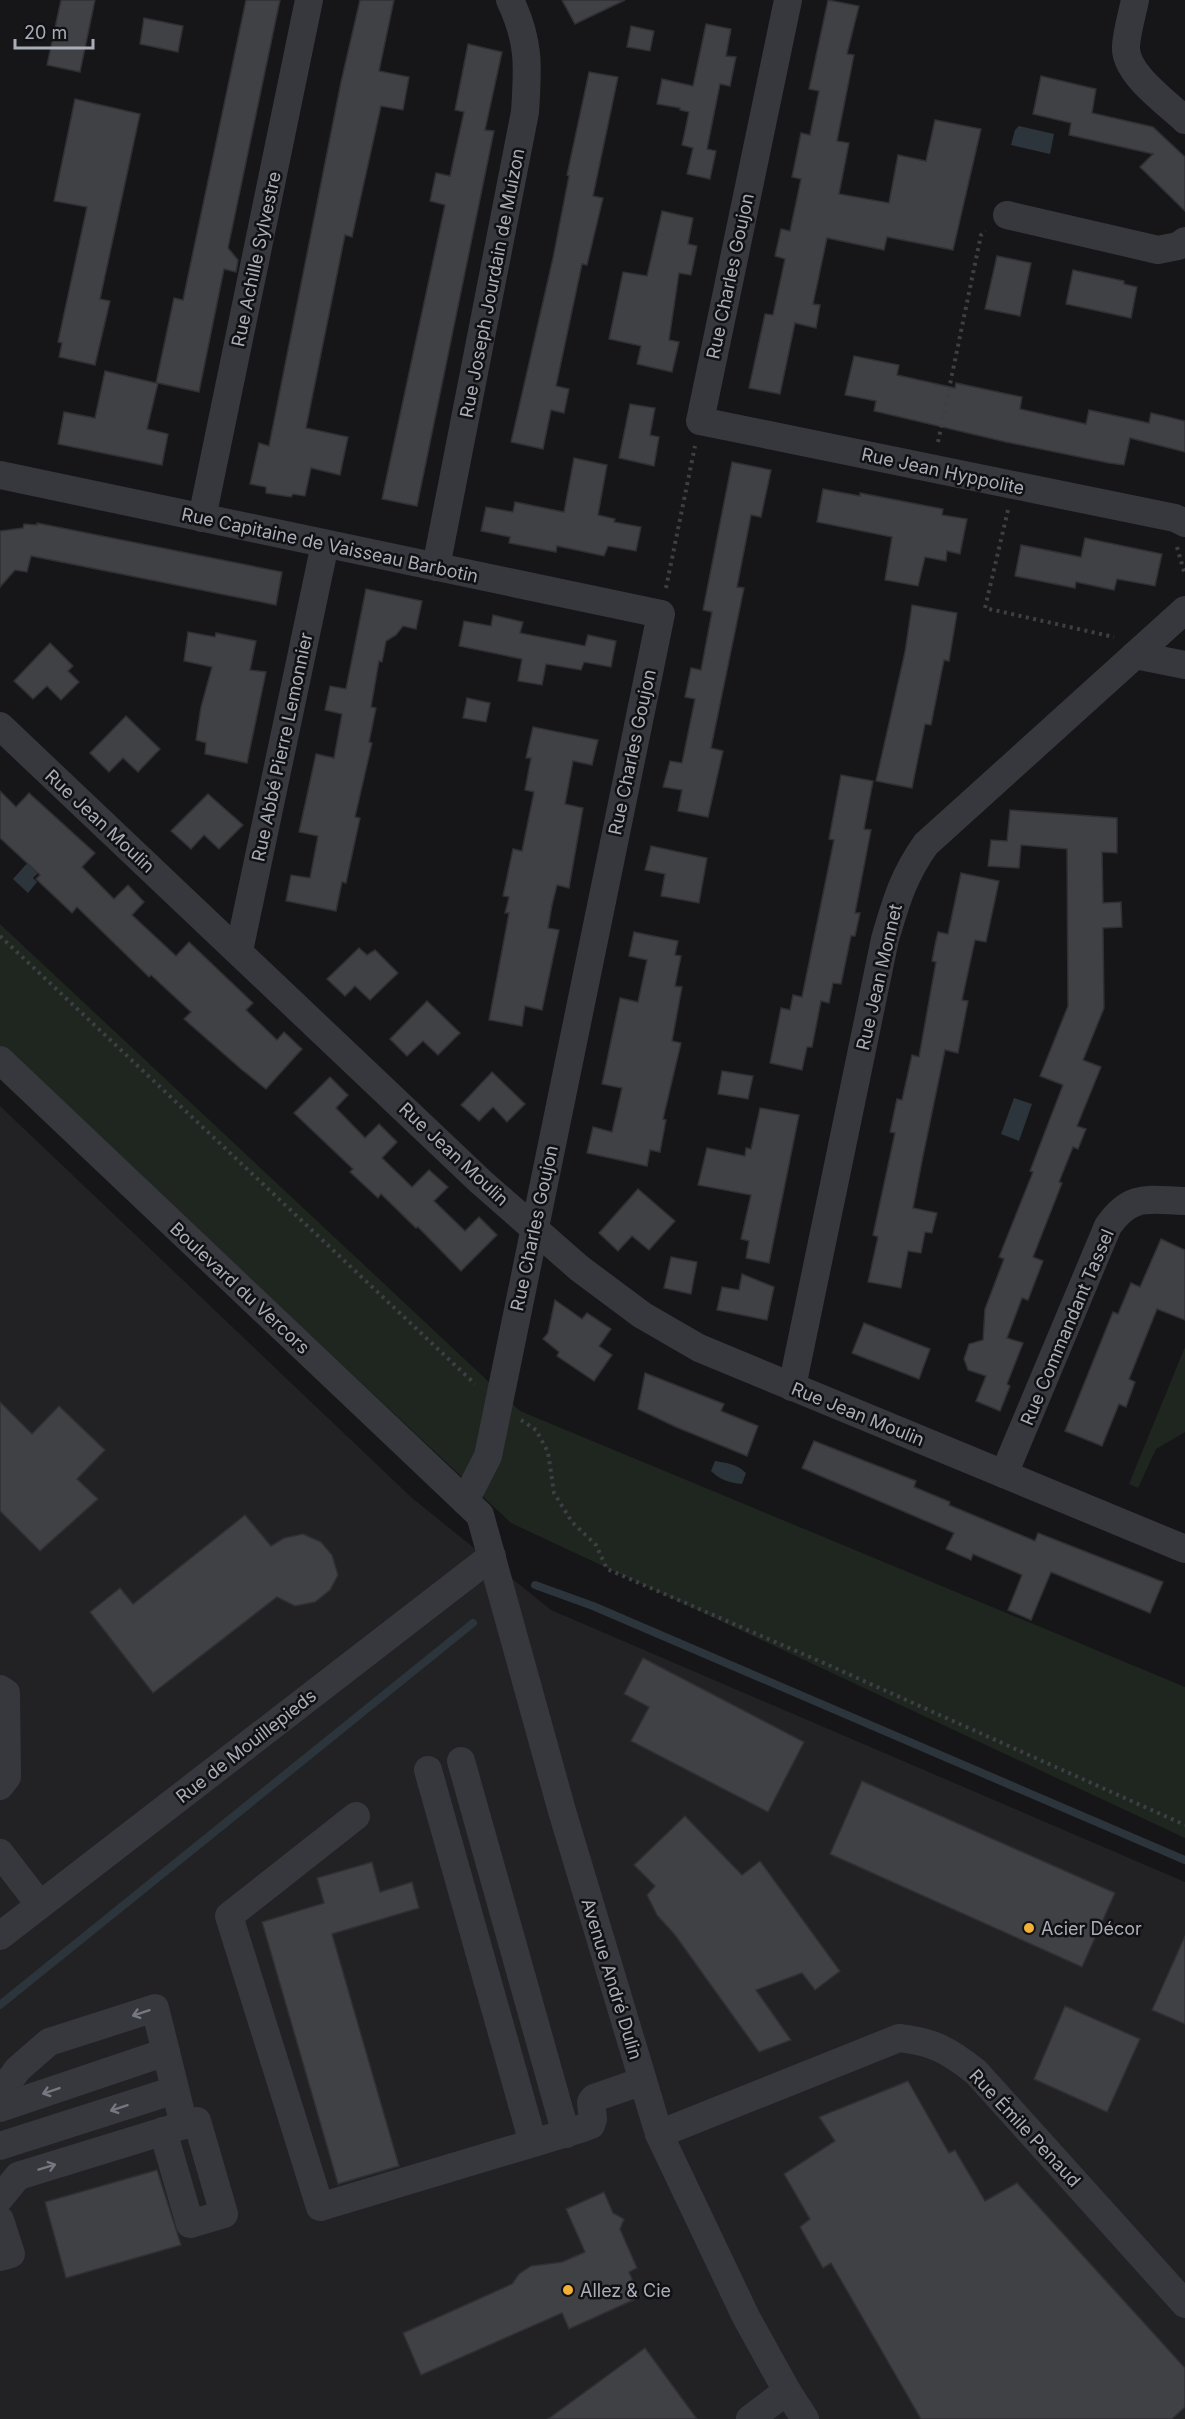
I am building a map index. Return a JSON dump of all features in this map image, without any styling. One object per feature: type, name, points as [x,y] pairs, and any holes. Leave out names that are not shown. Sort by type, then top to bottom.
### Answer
[{"type":"street","name":"Rue Achille Sylvestre","points":[[202,518],[309,0]]},
{"type":"street","name":"Rue Joseph Jourdain de Muizon","points":[[436,567],[525,112],[528,58],[521,23],[510,0]]},
{"type":"street","name":"Rue Charles Goujon","points":[[700,421],[788,0]]},
{"type":"street","points":[[1135,0],[1126,48],[1128,62],[1134,73],[1185,120]]},
{"type":"street","points":[[1006,215],[1158,250],[1178,246],[1185,241]]},
{"type":"street","name":"Rue Jean Hyppolite","points":[[700,421],[1175,518],[1185,523]]},
{"type":"street","name":"Rue Capitaine de Vaisseau Barbotin","points":[[0,475],[661,614]]},
{"type":"street","name":"Rue Abbé Pierre Lemonnier","points":[[239,951],[325,543]]},
{"type":"street","name":"Rue Jean Monnet","points":[[792,1387],[885,939],[902,885],[913,862],[926,844],[1127,647],[1185,610]]},
{"type":"street","name":"Rue Charles Goujon","points":[[472,1508],[488,1456],[661,614]]},
{"type":"street","points":[[1127,647],[1185,665]]},
{"type":"street","name":"Rue Jean Moulin","points":[[0,726],[482,1182],[579,1268],[642,1315],[699,1348],[1185,1549]]},
{"type":"street","name":"Boulevard du Vercors","points":[[0,1060],[472,1508]]},
{"type":"street","name":"Rue Commandant Tassel","points":[[1004,1474],[1108,1226],[1119,1211],[1133,1202],[1185,1201]]},
{"type":"street","name":"Avenue André Dulin","points":[[472,1508],[492,1556],[562,1811],[659,2134],[746,2317],[805,2419]]},
{"type":"street","name":"Rue de Mouillepieds","points":[[0,1936],[492,1556]]},
{"type":"street","points":[[0,1689],[6,1693],[7,1766],[7,1777],[0,1786]]},
{"type":"street","points":[[461,1761],[566,2134]]},
{"type":"street","points":[[428,1770],[533,2144]]},
{"type":"street","points":[[356,1816],[229,1916],[320,2208],[591,2125],[591,2102],[594,2098],[643,2081]]},
{"type":"street","points":[[0,1853],[40,1905]]},
{"type":"street","points":[[0,2093],[18,2069],[49,2042],[155,2008],[175,2090],[174,2128],[18,2176],[0,2198]]},
{"type":"street","name":"Rue Émile Penaud","points":[[659,2134],[899,2038],[924,2041],[951,2053],[976,2072],[1185,2304]]},
{"type":"street","points":[[0,2108],[166,2052]]},
{"type":"street","points":[[0,2146],[175,2090]]},
{"type":"street","points":[[0,2220],[11,2254],[0,2258]]},
{"type":"street","points":[[750,2419],[787,2391]]},
{"type":"path","points":[[933,469],[981,235],[1006,215]]},
{"type":"path","points":[[661,614],[700,421]]},
{"type":"path","points":[[1013,486],[985,608],[1127,647]]},
{"type":"path","points":[[0,936],[498,1406],[536,1430],[548,1452],[554,1493],[572,1522],[596,1545],[607,1569],[836,1668],[1185,1825]]},
{"type":"shaded area","points":[[1019,126],[1054,134],[1050,154],[1011,145],[1015,130]]},
{"type":"shaded area","points":[[39,850],[50,861],[33,878],[37,882],[28,893],[13,879]]},
{"type":"shaded area","points":[[0,924],[520,1411],[1185,1687],[1185,1838],[511,1523],[0,1045]]},
{"type":"shaded area","points":[[1014,1098],[1032,1104],[1019,1141],[1001,1134]]},
{"type":"shaded area","points":[[0,1106],[412,1498],[551,1610],[1185,1882],[1185,2419],[0,2419]]},
{"type":"shaded area","points":[[1185,1347],[1185,1432],[1156,1449],[1138,1488],[1129,1484]]},
{"type":"shaded area","points":[[715,1461],[732,1464],[743,1470],[746,1473],[742,1484],[725,1481],[714,1474],[711,1471]]},
{"type":"building","points":[[61,0],[95,0],[80,72],[47,65]]},
{"type":"building","points":[[246,0],[280,0],[228,248],[238,260],[236,272],[224,269],[199,392],[158,383],[147,429],[168,434],[162,465],[58,444],[64,412],[95,418],[105,371],[156,383],[174,298],[183,300]]},
{"type":"building","points":[[360,0],[394,0],[379,71],[409,77],[403,110],[381,106],[352,237],[345,235],[306,428],[348,437],[340,475],[311,468],[305,496],[293,494],[291,497],[266,493],[266,487],[250,484],[259,443],[269,446],[341,82]]},
{"type":"building","points":[[562,0],[625,0],[575,24]]},
{"type":"building","points":[[828,0],[859,6],[847,54],[854,55],[837,141],[849,143],[839,194],[889,203],[898,155],[926,161],[935,120],[981,129],[953,250],[887,237],[884,250],[827,238],[813,304],[820,305],[816,328],[795,323],[780,394],[749,388],[765,314],[773,315],[785,259],[775,256],[781,229],[790,231],[801,179],[792,177],[801,133],[810,135],[819,91],[809,89]]},
{"type":"building","points":[[144,18],[183,26],[178,52],[140,44]]},
{"type":"building","points":[[706,24],[731,29],[726,56],[736,57],[730,86],[720,84],[707,149],[716,151],[710,179],[687,174],[693,148],[682,145],[689,112],[657,104],[662,79],[693,86]]},
{"type":"building","points":[[631,26],[654,31],[650,51],[627,47]]},
{"type":"building","points":[[468,44],[502,52],[485,130],[494,131],[417,506],[382,499],[445,205],[430,201],[436,173],[450,176],[464,112],[455,110]]},
{"type":"building","points":[[589,72],[618,77],[593,196],[603,198],[587,265],[582,264],[556,386],[569,389],[564,413],[551,410],[543,449],[511,442],[553,258],[569,176],[567,175]]},
{"type":"building","points":[[1041,76],[1096,89],[1092,113],[1153,127],[1185,157],[1185,211],[1140,167],[1153,154],[1069,135],[1071,123],[1033,114]]},
{"type":"building","points":[[75,99],[140,114],[100,299],[110,301],[95,365],[59,357],[62,343],[58,342],[87,207],[54,201]]},
{"type":"building","points":[[662,211],[693,218],[688,244],[697,246],[691,275],[679,273],[669,340],[679,342],[672,372],[637,364],[641,346],[609,339],[623,272],[647,276]]},
{"type":"building","points":[[997,256],[1031,263],[1020,316],[985,309]]},
{"type":"building","points":[[1073,270],[1124,281],[1124,284],[1137,287],[1131,318],[1066,304]]},
{"type":"building","points":[[854,356],[899,365],[897,375],[955,388],[956,383],[1022,397],[1020,409],[1086,424],[1089,410],[1149,423],[1151,413],[1185,421],[1185,452],[1130,438],[1124,465],[1006,442],[874,411],[876,401],[845,395]]},
{"type":"building","points":[[630,404],[655,408],[650,435],[659,437],[654,466],[619,458]]},
{"type":"building","points":[[574,458],[607,465],[598,515],[615,519],[614,522],[641,527],[636,551],[608,546],[604,556],[557,546],[556,552],[509,543],[510,537],[481,531],[486,507],[513,512],[515,502],[564,512]]},
{"type":"building","points":[[732,462],[771,470],[761,517],[751,515],[737,587],[744,588],[711,748],[723,751],[708,817],[678,811],[682,790],[663,787],[670,761],[682,763],[695,699],[685,697],[691,668],[701,670],[712,612],[703,610]]},
{"type":"building","points":[[823,489],[860,496],[860,493],[943,509],[942,515],[967,519],[960,554],[947,551],[946,561],[925,557],[918,586],[885,580],[892,537],[817,522]]},
{"type":"building","points":[[37,523],[282,572],[276,605],[31,556],[27,572],[15,570],[0,587],[0,531],[23,528],[24,524],[37,525]]},
{"type":"building","points":[[1085,538],[1162,554],[1155,586],[1117,579],[1114,590],[1076,582],[1075,588],[1015,576],[1021,545],[1081,557]]},
{"type":"building","points":[[366,589],[422,601],[416,629],[403,626],[396,635],[386,641],[382,662],[379,661],[371,707],[376,708],[369,742],[372,743],[355,817],[360,818],[346,883],[342,882],[336,911],[286,901],[291,875],[310,878],[318,836],[299,832],[316,754],[334,758],[342,714],[325,710],[330,686],[346,689]]},
{"type":"building","points":[[912,605],[957,613],[949,661],[944,660],[931,725],[925,724],[912,788],[876,781],[905,652]]},
{"type":"building","points":[[493,615],[523,622],[520,633],[585,646],[588,635],[616,641],[611,667],[584,662],[581,670],[546,664],[542,685],[518,681],[522,659],[459,646],[464,621],[491,626]]},
{"type":"building","points":[[188,632],[215,637],[216,633],[256,641],[250,670],[266,672],[247,763],[205,754],[206,743],[196,740],[201,707],[212,667],[184,661]]},
{"type":"building","points":[[50,643],[73,666],[68,671],[79,682],[61,700],[47,686],[33,699],[14,681]]},
{"type":"building","points":[[467,698],[490,703],[486,722],[463,718]]},
{"type":"building","points":[[126,716],[160,749],[138,772],[123,758],[109,772],[90,753]]},
{"type":"building","points":[[533,727],[598,740],[592,765],[573,761],[565,804],[583,808],[569,888],[557,885],[552,905],[548,928],[559,930],[542,1010],[525,1006],[522,1026],[489,1020],[509,913],[505,913],[509,897],[503,896],[513,849],[522,851],[534,792],[525,790],[531,758],[526,758]]},
{"type":"building","points":[[841,775],[873,781],[864,829],[871,830],[855,913],[860,913],[855,936],[851,936],[841,984],[833,983],[829,1003],[821,1001],[812,1047],[807,1047],[802,1070],[770,1063],[781,1008],[790,1010],[793,995],[802,997],[834,840],[829,839]]},
{"type":"building","points":[[0,791],[16,807],[29,793],[95,853],[82,867],[114,899],[128,885],[144,902],[132,915],[176,956],[189,942],[253,1003],[246,1010],[277,1040],[284,1032],[302,1049],[266,1089],[184,1019],[191,1012],[151,975],[149,977],[77,907],[72,913],[36,879],[40,875],[0,838]]},
{"type":"building","points":[[208,794],[243,825],[219,849],[204,835],[191,849],[171,831]]},
{"type":"building","points":[[1010,810],[1117,818],[1117,853],[1102,852],[1103,903],[1121,902],[1122,927],[1103,928],[1104,1008],[1083,1060],[1101,1067],[1077,1126],[1086,1129],[1078,1149],[1073,1147],[1059,1182],[1062,1183],[1033,1257],[1043,1261],[1028,1300],[1022,1298],[1007,1338],[1023,1343],[1007,1384],[1010,1386],[1000,1411],[976,1401],[986,1376],[968,1370],[964,1359],[969,1344],[983,1340],[985,1309],[1004,1259],[999,1257],[1033,1172],[1030,1171],[1063,1085],[1040,1076],[1068,1006],[1067,849],[1021,845],[1019,868],[988,866],[991,840],[1007,841]]},
{"type":"building","points":[[651,846],[707,858],[699,903],[661,896],[665,874],[645,870]]},
{"type":"building","points":[[961,873],[999,881],[986,942],[975,940],[962,1000],[968,1001],[958,1053],[945,1050],[913,1208],[937,1213],[932,1233],[925,1232],[921,1253],[908,1251],[901,1288],[868,1282],[878,1237],[873,1235],[895,1133],[890,1132],[897,1099],[902,1100],[912,1055],[919,1057],[936,962],[932,961],[935,945],[938,932],[948,934]]},
{"type":"building","points":[[634,932],[678,941],[675,955],[681,956],[675,986],[682,987],[672,1041],[681,1043],[663,1119],[666,1120],[660,1152],[650,1150],[647,1166],[587,1153],[593,1127],[612,1132],[622,1088],[602,1084],[620,998],[638,1002],[647,960],[629,956]]},
{"type":"building","points":[[359,948],[367,955],[375,950],[398,973],[370,1000],[355,986],[345,996],[327,979]]},
{"type":"building","points":[[427,1001],[460,1033],[438,1055],[423,1041],[407,1056],[390,1039]]},
{"type":"building","points":[[722,1071],[753,1076],[748,1099],[718,1094]]},
{"type":"building","points":[[492,1072],[525,1104],[507,1122],[493,1107],[479,1121],[461,1105]]},
{"type":"building","points":[[330,1077],[348,1095],[336,1108],[365,1138],[379,1124],[397,1142],[382,1158],[412,1187],[429,1170],[448,1187],[434,1201],[465,1231],[479,1217],[497,1235],[461,1271],[418,1227],[416,1228],[381,1194],[378,1198],[350,1172],[353,1169],[294,1113]]},
{"type":"building","points":[[760,1108],[799,1115],[769,1263],[746,1258],[749,1241],[741,1239],[751,1195],[698,1185],[707,1148],[745,1156],[746,1148],[751,1149]]},
{"type":"building","points":[[638,1189],[675,1221],[649,1250],[632,1236],[618,1251],[599,1233]]},
{"type":"building","points":[[1161,1239],[1185,1250],[1185,1320],[1157,1309],[1129,1379],[1135,1382],[1126,1407],[1119,1404],[1102,1446],[1065,1431],[1113,1312],[1118,1314],[1131,1283],[1140,1287]]},
{"type":"building","points":[[671,1257],[697,1262],[691,1294],[664,1288]]},
{"type":"building","points":[[742,1274],[774,1287],[767,1320],[717,1310],[722,1287],[739,1290]]},
{"type":"building","points":[[555,1300],[582,1319],[587,1313],[611,1329],[599,1346],[612,1355],[594,1381],[557,1356],[559,1352],[543,1339],[548,1333]]},
{"type":"building","points":[[864,1323],[930,1349],[919,1379],[852,1353]]},
{"type":"building","points":[[645,1373],[724,1404],[721,1411],[758,1426],[747,1456],[638,1409]]},
{"type":"building","points":[[0,1402],[32,1434],[59,1406],[105,1450],[77,1479],[98,1499],[40,1551],[0,1511]]},
{"type":"building","points":[[814,1441],[916,1481],[914,1487],[950,1502],[949,1505],[1035,1541],[1038,1533],[1163,1582],[1150,1613],[1051,1572],[1031,1620],[1008,1610],[1022,1575],[973,1554],[971,1560],[946,1549],[954,1533],[802,1468]]},
{"type":"building","points":[[245,1515],[271,1546],[284,1538],[303,1534],[321,1542],[332,1555],[338,1575],[330,1590],[315,1602],[295,1606],[277,1597],[153,1693],[90,1612],[120,1588],[133,1604]]},
{"type":"building","points":[[643,1658],[804,1742],[768,1812],[631,1741],[649,1707],[624,1694]]},
{"type":"building","points":[[862,1781],[1115,1893],[1082,1967],[830,1854]]},
{"type":"building","points":[[685,1816],[742,1875],[760,1861],[840,1971],[815,1990],[802,1973],[756,1990],[791,2040],[759,2052],[675,1935],[657,1915],[647,1895],[655,1886],[634,1865]]},
{"type":"building","points":[[372,1862],[380,1892],[412,1882],[419,1908],[332,1934],[399,2166],[338,2184],[262,1922],[324,1903],[317,1878]]},
{"type":"building","points":[[1185,1936],[1185,2024],[1152,2010]]},
{"type":"building","points":[[1065,2006],[1140,2039],[1107,2112],[1034,2079]]},
{"type":"building","points":[[908,2081],[949,2153],[955,2150],[985,2201],[1017,2183],[1185,2368],[1185,2407],[1172,2419],[921,2419],[831,2263],[823,2268],[800,2227],[810,2219],[784,2174],[835,2141],[819,2117]]},
{"type":"building","points":[[157,2170],[181,2245],[66,2278],[45,2202]]},
{"type":"building","name":"Allez & Cie","points":[[604,2192],[613,2213],[624,2219],[620,2229],[637,2268],[629,2272],[640,2297],[569,2329],[562,2313],[421,2375],[403,2333],[512,2284],[519,2274],[531,2266],[562,2262],[585,2252],[566,2209]]},
{"type":"building","points":[[645,2348],[697,2419],[548,2419]]},
{"type":"waterway","points":[[535,1585],[593,1606],[1185,1860]]},
{"type":"waterway","points":[[0,2005],[473,1623]]},
{"type":"place","name":"Acier Décor","points":[[1029,1928]]},
{"type":"place","name":"Allez & Cie","points":[[568,2290]]}]
